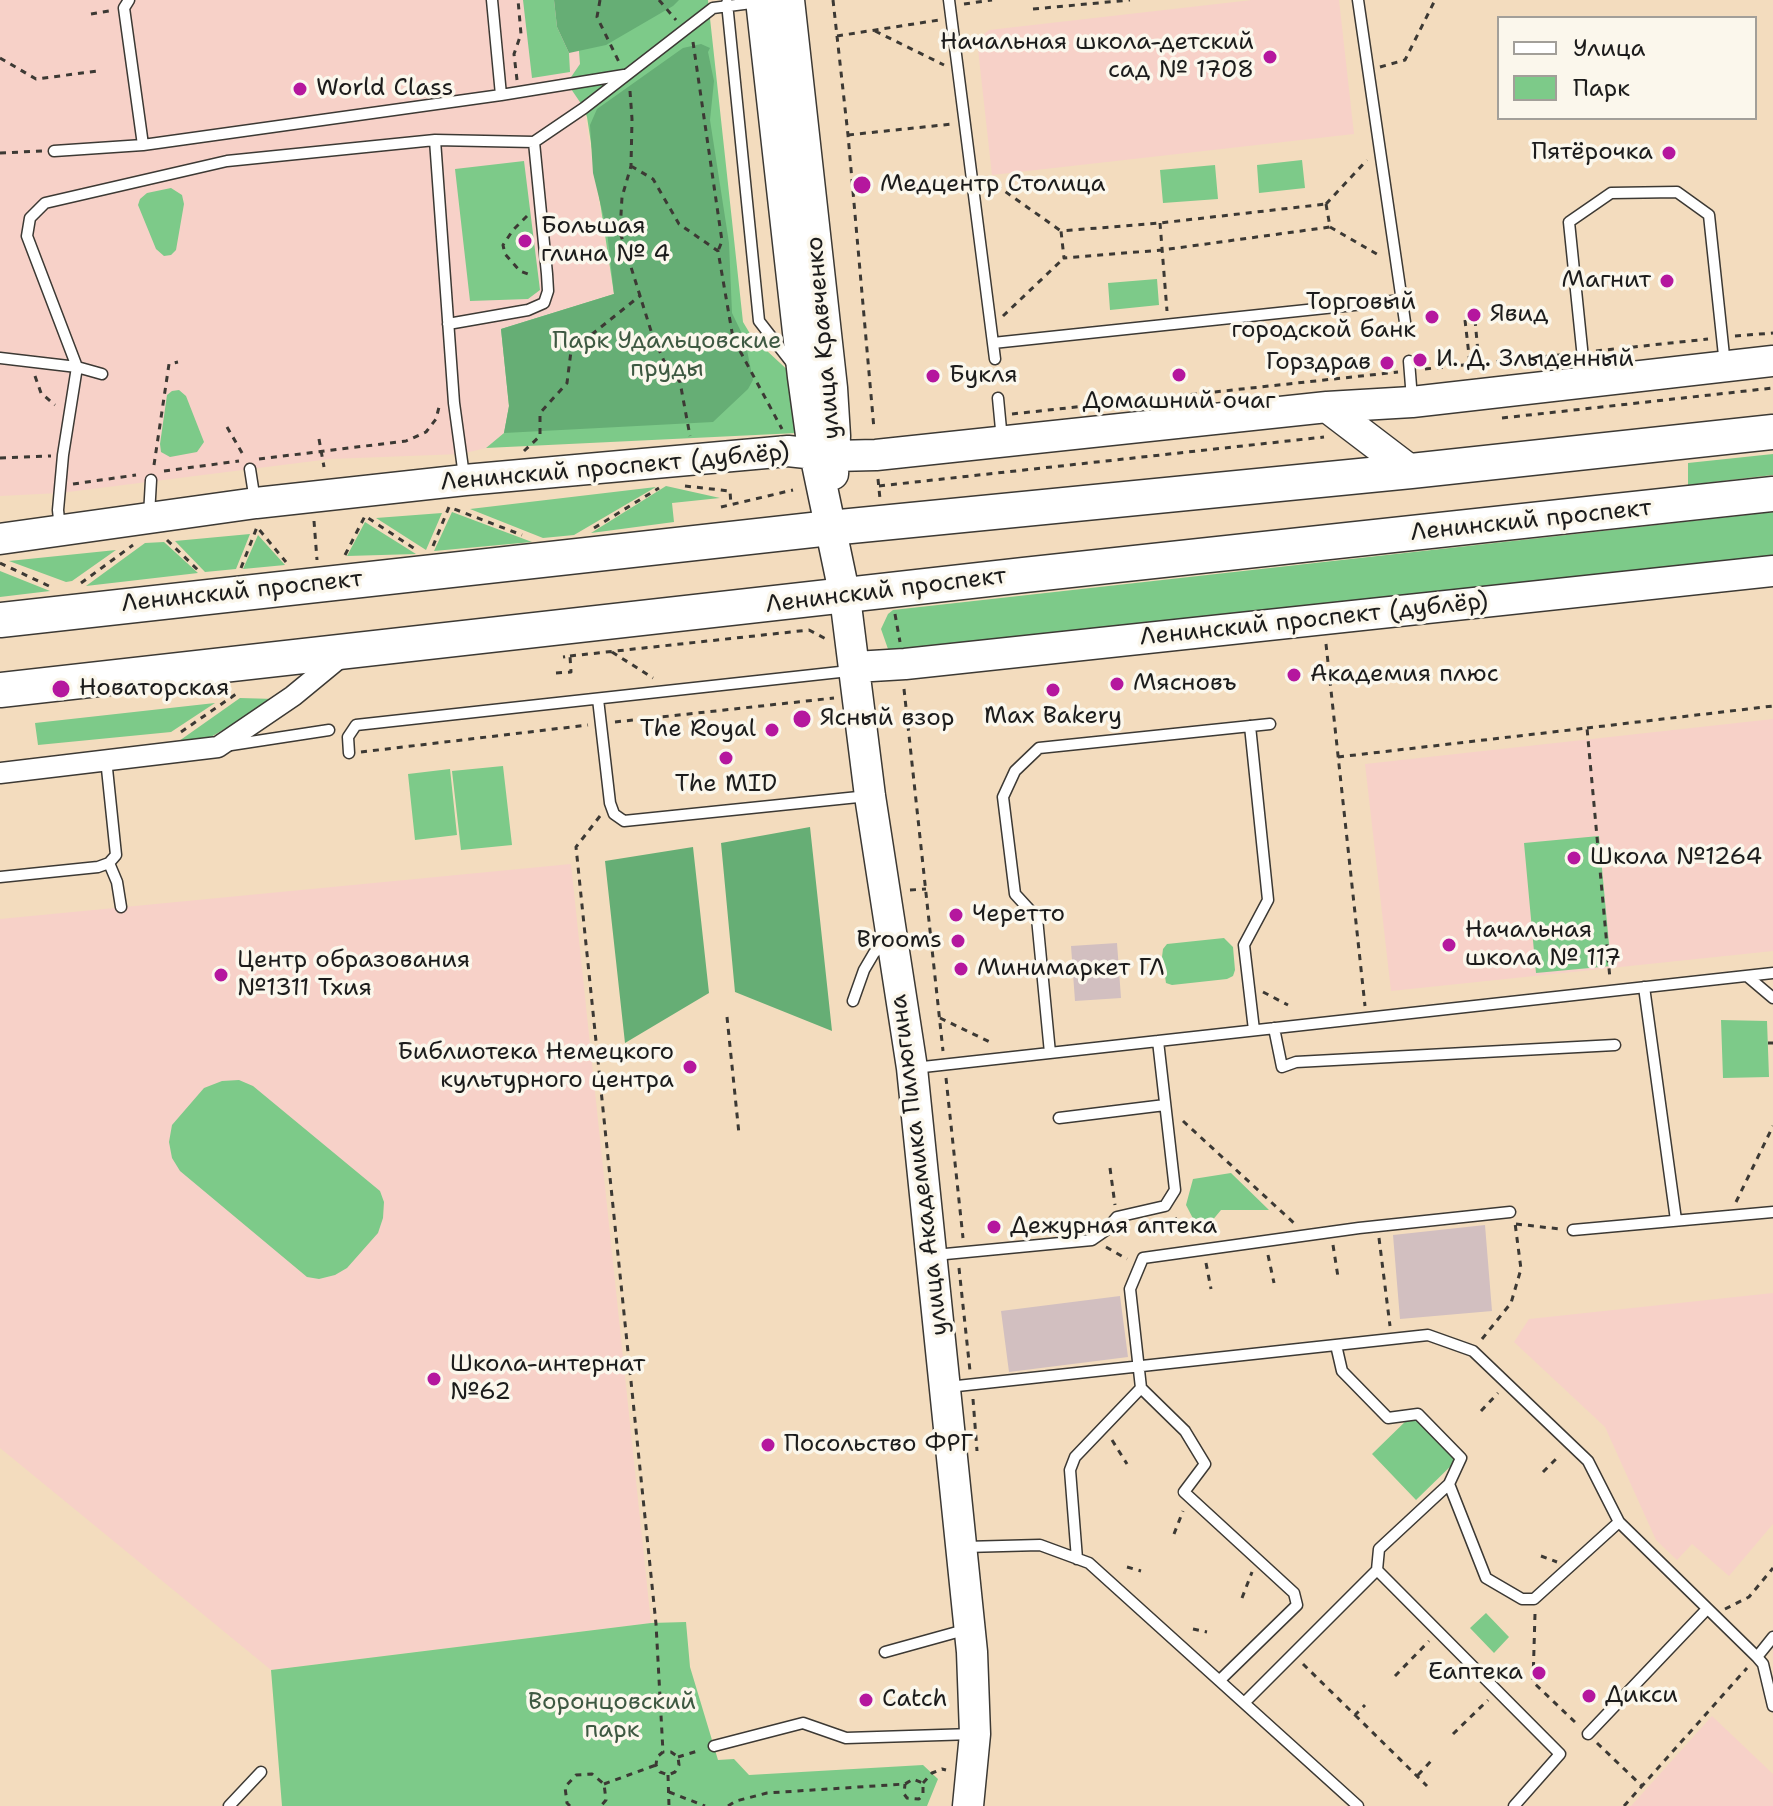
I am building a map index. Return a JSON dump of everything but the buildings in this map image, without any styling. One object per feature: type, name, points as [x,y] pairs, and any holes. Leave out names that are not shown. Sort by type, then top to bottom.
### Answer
[{"type":"main road","name":"Ленинский проспект","points":[[0,620],[830,528],[1773,432]]},
{"type":"main road","name":"Ленинский проспект","points":[[0,690],[1773,494]]},
{"type":"street","name":"улица Кравченко","points":[[770,1],[803,377],[825,456]]},
{"type":"street","name":"улица Кравченко","points":[[770,1],[832,388],[825,456],[830,528]]},
{"type":"street","name":"Ленинский проспект (дублёр)","points":[[0,539],[60,531],[151,532],[256,503],[463,467],[788,451],[825,456],[876,455],[1327,407],[1412,402],[1773,361]]},
{"type":"street","points":[[1327,407],[1411,471]]},
{"type":"street","name":"улица Академика Пилюгина","points":[[830,528],[845,597],[848,669],[912,1068],[933,1255],[970,1629],[975,1734],[968,1806]]},
{"type":"street","name":"Ленинский проспект (дублёр)","points":[[848,669],[1773,571]]},
{"type":"street","points":[[0,773],[218,747],[293,696],[346,652]]},
{"type":"lane","points":[[492,0],[501,95]]},
{"type":"lane","points":[[949,0],[995,359]]},
{"type":"lane","points":[[1358,0],[1405,322]]},
{"type":"lane","points":[[60,531],[58,510],[63,455],[77,367],[27,236],[30,218],[45,203],[227,161],[435,140],[534,142],[584,108],[713,8],[727,3],[770,1]]},
{"type":"lane","points":[[727,3],[759,321],[803,377]]},
{"type":"lane","points":[[126,4],[143,145]]},
{"type":"lane","points":[[54,151],[143,145],[626,75]]},
{"type":"lane","points":[[435,140],[454,403],[463,467]]},
{"type":"lane","points":[[448,324],[528,310],[544,303],[548,291],[547,274],[534,142]]},
{"type":"lane","points":[[1586,383],[1569,222],[1611,193],[1677,192],[1709,215],[1726,366]]},
{"type":"lane","points":[[993,343],[1402,300]]},
{"type":"lane","points":[[0,358],[77,367],[102,374]]},
{"type":"lane","points":[[1409,361],[1412,402]]},
{"type":"lane","points":[[998,398],[1003,443]]},
{"type":"lane","points":[[248,464],[256,503]]},
{"type":"lane","points":[[151,532],[152,477]]},
{"type":"lane","points":[[349,753],[348,737],[356,725],[848,669]]},
{"type":"lane","points":[[598,699],[610,803],[614,814],[624,821],[870,796]]},
{"type":"lane","points":[[1050,1053],[1037,918],[1015,894],[1004,811],[1003,797],[1015,771],[1039,748],[1270,724]]},
{"type":"lane","points":[[1250,726],[1268,900],[1244,945],[1254,1030]]},
{"type":"lane","points":[[218,747],[329,730]]},
{"type":"lane","points":[[0,877],[98,867],[109,863],[116,855],[106,759]]},
{"type":"lane","points":[[109,863],[117,882],[121,907]]},
{"type":"lane","points":[[853,1001],[869,962],[892,938]]},
{"type":"lane","points":[[912,1068],[1773,973]]},
{"type":"lane","points":[[1747,976],[1773,998]]},
{"type":"lane","points":[[1644,987],[1676,1220]]},
{"type":"lane","points":[[1274,1028],[1282,1067],[1296,1062],[1615,1045]]},
{"type":"lane","points":[[933,1255],[1092,1240],[1117,1217],[1165,1206],[1175,1190],[1158,1041]]},
{"type":"lane","points":[[1059,1118],[1165,1105]]},
{"type":"lane","points":[[1220,1680],[1297,1605],[1294,1593],[1184,1492],[1205,1464],[1185,1431],[1141,1388],[1130,1289],[1143,1258],[1331,1232],[1510,1212]]},
{"type":"lane","points":[[1573,1230],[1773,1212]]},
{"type":"lane","points":[[946,1387],[1428,1335],[1473,1351],[1588,1461],[1619,1522],[1763,1664],[1773,1706]]},
{"type":"lane","points":[[1245,1702],[1377,1570],[1379,1549],[1449,1484],[1461,1458],[1418,1414],[1388,1418],[1342,1371],[1336,1345]]},
{"type":"lane","points":[[1077,1559],[1070,1470],[1075,1457],[1141,1388]]},
{"type":"lane","points":[[1449,1484],[1486,1578],[1522,1599],[1534,1599],[1619,1522]]},
{"type":"lane","points":[[963,1547],[1040,1545],[1089,1563],[1358,1806]]},
{"type":"lane","points":[[1377,1570],[1560,1754],[1514,1806]]},
{"type":"lane","points":[[1588,1734],[1710,1612]]},
{"type":"lane","points":[[885,1652],[970,1629]]},
{"type":"lane","points":[[1757,1657],[1773,1637]]},
{"type":"lane","points":[[714,1746],[803,1723],[846,1738],[975,1734]]},
{"type":"lane","points":[[229,1806],[261,1772]]},
{"type":"path","points":[[518,0],[521,34],[514,54],[519,91]]},
{"type":"path","points":[[600,0],[597,17],[629,82],[631,166],[622,197],[620,232],[652,334],[664,361],[680,382],[690,444]]},
{"type":"path","points":[[659,0],[688,30],[722,241],[718,251],[733,338],[786,437]]},
{"type":"path","points":[[833,0],[874,430]]},
{"type":"path","points":[[964,4],[992,0]]},
{"type":"path","points":[[1033,9],[1130,0]]},
{"type":"path","points":[[1369,70],[1405,60],[1435,0]]},
{"type":"path","points":[[91,14],[126,4]]},
{"type":"path","points":[[837,36],[951,18]]},
{"type":"path","points":[[875,31],[958,72]]},
{"type":"path","points":[[0,58],[36,79],[98,71]]},
{"type":"path","points":[[848,135],[964,122]]},
{"type":"path","points":[[970,167],[1061,231],[1326,204],[1380,146]]},
{"type":"path","points":[[0,153],[54,151]]},
{"type":"path","points":[[631,166],[653,179],[679,224],[718,251]]},
{"type":"path","points":[[1326,204],[1330,227]]},
{"type":"path","points":[[540,207],[524,218],[503,245],[505,254],[520,271],[530,277],[547,274]]},
{"type":"path","points":[[1160,223],[1168,325]]},
{"type":"path","points":[[990,328],[1064,258],[1162,250],[1330,227],[1397,266]]},
{"type":"path","points":[[1061,231],[1064,258]]},
{"type":"path","points":[[518,457],[540,436],[540,413],[567,383],[571,351],[641,295]]},
{"type":"path","points":[[1465,320],[1470,364]]},
{"type":"path","points":[[1475,320],[1479,363]]},
{"type":"path","points":[[152,477],[169,364],[178,362]]},
{"type":"path","points":[[35,363],[34,372],[41,393],[55,405],[70,410]]},
{"type":"path","points":[[1503,418],[1773,388]]},
{"type":"path","points":[[60,489],[406,441],[426,432],[436,419],[438,407],[454,403]]},
{"type":"path","points":[[227,427],[248,464]]},
{"type":"path","points":[[879,486],[1363,432]]},
{"type":"path","points":[[319,439],[324,467]]},
{"type":"path","points":[[0,458],[63,455]]},
{"type":"path","points":[[583,535],[666,483]]},
{"type":"path","points":[[682,485],[730,491],[731,505]]},
{"type":"path","points":[[721,507],[793,490]]},
{"type":"path","points":[[428,557],[449,507],[532,539]]},
{"type":"path","points":[[340,566],[365,516],[415,549]]},
{"type":"path","points":[[314,521],[317,568]]},
{"type":"path","points":[[237,577],[257,527],[294,571]]},
{"type":"path","points":[[79,585],[151,532],[208,579]]},
{"type":"path","points":[[0,563],[53,588]]},
{"type":"path","points":[[1324,619],[1367,1018]]},
{"type":"path","points":[[563,657],[809,630],[820,634],[848,669]]},
{"type":"path","points":[[611,652],[672,691]]},
{"type":"path","points":[[556,673],[571,672],[570,656]]},
{"type":"path","points":[[1338,757],[1773,706]]},
{"type":"path","points":[[1587,728],[1611,991]]},
{"type":"path","points":[[610,803],[576,847],[656,1624],[663,1752]]},
{"type":"path","points":[[1248,985],[1288,1005]]},
{"type":"path","points":[[727,1017],[739,1134]]},
{"type":"path","points":[[940,1018],[1018,1056]]},
{"type":"path","points":[[1165,1105],[1308,1236]]},
{"type":"path","points":[[1730,1216],[1773,1126]]},
{"type":"path","points":[[1110,1168],[1117,1217]]},
{"type":"path","points":[[1165,1206],[1204,1250],[1211,1289]]},
{"type":"path","points":[[1473,1351],[1511,1303],[1521,1269],[1516,1224],[1510,1212]]},
{"type":"path","points":[[1516,1224],[1573,1230]]},
{"type":"path","points":[[1377,1227],[1392,1339]]},
{"type":"path","points":[[1331,1232],[1338,1277]]},
{"type":"path","points":[[1092,1240],[1140,1266]]},
{"type":"path","points":[[1265,1242],[1274,1283]]},
{"type":"path","points":[[1481,1411],[1507,1384]]},
{"type":"path","points":[[1103,1427],[1127,1464]]},
{"type":"path","points":[[1543,1472],[1570,1444]]},
{"type":"path","points":[[1174,1534],[1185,1504]]},
{"type":"path","points":[[1127,1567],[1141,1571]]},
{"type":"path","points":[[1242,1598],[1253,1567],[1262,1576]]},
{"type":"path","points":[[1710,1612],[1749,1597],[1773,1568]]},
{"type":"path","points":[[1193,1629],[1207,1632]]},
{"type":"path","points":[[1395,1676],[1438,1631]]},
{"type":"path","points":[[1303,1664],[1427,1786]]},
{"type":"path","points":[[1453,1734],[1497,1691]]},
{"type":"path","points":[[1355,1715],[1365,1705]]},
{"type":"path","points":[[678,1757],[714,1746]]},
{"type":"path","points":[[663,1752],[671,1752],[678,1757],[679,1765],[675,1772],[668,1775],[660,1772],[656,1765],[657,1757],[663,1752]]},
{"type":"path","points":[[1417,1775],[1432,1760]]},
{"type":"path","points":[[604,1784],[656,1765]]},
{"type":"path","points":[[908,1806],[912,1800],[923,1795],[923,1783],[932,1773],[942,1769],[955,1772]]},
{"type":"path","points":[[567,1805],[565,1787],[576,1775],[592,1774],[604,1784],[606,1800],[601,1806]]},
{"type":"path","points":[[668,1775],[669,1806]]},
{"type":"path","points":[[728,1806],[767,1793],[905,1784],[913,1779],[923,1783]]},
{"type":"path","points":[[905,1784],[904,1794],[912,1800]]},
{"type":"path","points":[[1624,1806],[1642,1786]]},
{"type":"path","points":[[669,1792],[705,1806]]},
{"type":"shaded area","points":[[0,0],[575,0],[584,108],[614,294],[502,330],[509,406],[504,433],[486,448],[461,454],[330,459],[60,493],[0,496]]},
{"type":"shaded area","points":[[1252,0],[1339,0],[1354,134],[992,175],[977,40],[989,30]]},
{"type":"shaded area","name":"Школа №1264","points":[[1773,719],[1773,951],[1391,991],[1365,764]]},
{"type":"shaded area","points":[[571,864],[651,1623],[271,1670],[0,1448],[0,919]]},
{"type":"shaded area","points":[[1117,943],[1121,998],[1075,1001],[1071,946]]},
{"type":"shaded area","points":[[1485,1225],[1492,1311],[1400,1319],[1393,1235]]},
{"type":"shaded area","points":[[1773,1293],[1773,1524],[1729,1576],[1692,1544],[1677,1560],[1656,1540],[1605,1427],[1514,1342],[1529,1319]]},
{"type":"shaded area","points":[[1120,1296],[1128,1357],[1009,1372],[1001,1311]]},
{"type":"shaded area","points":[[1712,1716],[1773,1774],[1773,1806],[1631,1806]]},
{"type":"green space","points":[[523,0],[554,0],[557,27],[569,53],[570,72],[532,78]]},
{"type":"green space","points":[[554,0],[679,0],[606,45],[569,53],[557,27]]},
{"type":"green space","name":"Парк Удальцовские пруды","points":[[575,0],[708,0],[743,322],[752,337],[793,375],[797,433],[486,448],[504,433],[509,406],[501,329],[614,294],[587,117],[567,83],[580,64]]},
{"type":"green space","name":"Парк Удальцовские пруды","points":[[701,44],[710,48],[708,52],[714,81],[710,120],[729,243],[732,313],[745,340],[753,380],[748,389],[713,422],[504,433],[509,406],[501,329],[614,294],[607,231],[593,173],[590,125],[597,109],[683,48]]},
{"type":"green space","points":[[1302,160],[1305,188],[1259,193],[1257,165]]},
{"type":"green space","points":[[524,161],[540,290],[528,299],[470,301],[455,169]]},
{"type":"green space","points":[[1215,165],[1218,199],[1163,203],[1160,170]]},
{"type":"green space","points":[[171,188],[182,195],[184,204],[176,250],[164,256],[156,249],[138,205],[147,193]]},
{"type":"green space","points":[[1157,279],[1159,305],[1110,310],[1108,283]]},
{"type":"green space","points":[[179,390],[186,396],[204,442],[197,452],[170,457],[161,452],[160,444],[167,395]]},
{"type":"green space","points":[[1773,454],[1773,475],[1688,485],[1688,463]]},
{"type":"green space","points":[[666,486],[720,498],[672,503],[674,522],[591,533]]},
{"type":"green space","points":[[656,487],[574,535],[543,538],[470,509]]},
{"type":"green space","points":[[452,512],[532,542],[434,551]]},
{"type":"green space","points":[[1773,512],[1773,560],[899,655],[888,649],[881,629],[893,610]]},
{"type":"green space","points":[[442,513],[426,550],[376,518]]},
{"type":"green space","points":[[365,522],[416,554],[347,556]]},
{"type":"green space","points":[[250,534],[236,569],[205,572],[175,541]]},
{"type":"green space","points":[[258,535],[285,565],[243,569]]},
{"type":"green space","points":[[164,542],[198,573],[86,586],[145,543]]},
{"type":"green space","points":[[116,550],[66,582],[9,561]]},
{"type":"green space","points":[[0,571],[50,591],[0,597]]},
{"type":"green space","points":[[240,698],[275,699],[211,737],[179,741]]},
{"type":"green space","points":[[215,703],[171,732],[38,745],[35,723]]},
{"type":"green space","points":[[503,766],[512,845],[461,850],[452,771]]},
{"type":"green space","points":[[450,769],[457,835],[415,840],[408,774]]},
{"type":"green space","points":[[810,827],[832,1031],[735,992],[721,843]]},
{"type":"green space","points":[[1599,836],[1611,966],[1536,973],[1524,843]]},
{"type":"green space","points":[[693,847],[709,993],[625,1043],[605,861]]},
{"type":"green space","points":[[1224,938],[1233,947],[1233,976],[1172,985],[1166,983],[1162,957],[1167,944]]},
{"type":"green space","points":[[1721,1020],[1767,1021],[1769,1077],[1723,1078]]},
{"type":"green space","points":[[239,1080],[253,1086],[380,1191],[384,1202],[378,1233],[347,1268],[335,1275],[319,1279],[307,1277],[180,1171],[172,1158],[169,1142],[172,1125],[204,1088],[222,1081]]},
{"type":"green space","points":[[1231,1173],[1269,1210],[1221,1210],[1201,1234],[1186,1205],[1193,1179]]},
{"type":"green space","points":[[1412,1415],[1456,1461],[1416,1500],[1372,1454]]},
{"type":"green space","points":[[1486,1613],[1509,1637],[1494,1653],[1470,1628]]},
{"type":"green space","name":"Воронцовский парк","points":[[686,1622],[690,1667],[718,1760],[734,1759],[749,1775],[923,1765],[938,1779],[927,1806],[282,1806],[271,1670],[651,1623]]},
{"type":"place","name":"Начальная школа-детский сад № 1708","points":[[1270,57]]},
{"type":"place","name":"World Class","points":[[300,89]]},
{"type":"place","name":"Пятёрочка","points":[[1669,153]]},
{"type":"place","name":"Медцентр Столица","points":[[862,185]]},
{"type":"place","name":"Большая глина № 4","points":[[525,241]]},
{"type":"place","name":"Магнит","points":[[1667,281]]},
{"type":"place","name":"Явид","points":[[1474,315]]},
{"type":"place","name":"Торговый городской банк","points":[[1432,317]]},
{"type":"place","name":"И. Д. Злыденный","points":[[1420,360]]},
{"type":"place","name":"Горздрав","points":[[1387,363]]},
{"type":"place","name":"Домашний очаг","points":[[1179,375]]},
{"type":"place","name":"Букля","points":[[933,376]]},
{"type":"place","name":"Академия плюс","points":[[1294,675]]},
{"type":"place","name":"Мясновъ","points":[[1117,684]]},
{"type":"place","name":"Новаторская","points":[[61,689]]},
{"type":"place","name":"Max Bakery","points":[[1053,690]]},
{"type":"place","name":"Ясный взор","points":[[802,719]]},
{"type":"place","name":"The Royal","points":[[772,730]]},
{"type":"place","name":"The MID","points":[[726,758]]},
{"type":"place","name":"Школа №1264","points":[[1574,858]]},
{"type":"place","name":"Черетто","points":[[956,915]]},
{"type":"place","name":"Brooms","points":[[958,941]]},
{"type":"place","name":"Начальная школа № 117","points":[[1449,945]]},
{"type":"place","name":"Минимаркет ГЛ","points":[[961,969]]},
{"type":"place","name":"Центр образования №1311 Тхия","points":[[221,975]]},
{"type":"place","name":"Библиотека Немецкого культурного центра","points":[[690,1067]]},
{"type":"place","name":"Дежурная аптека","points":[[994,1227]]},
{"type":"place","name":"Школа-интернат №62","points":[[434,1379]]},
{"type":"place","name":"Посольство ФРГ","points":[[768,1445]]},
{"type":"place","name":"Еаптека","points":[[1539,1673]]},
{"type":"place","name":"Дикси","points":[[1589,1696]]},
{"type":"place","name":"Catch","points":[[866,1700]]}]
